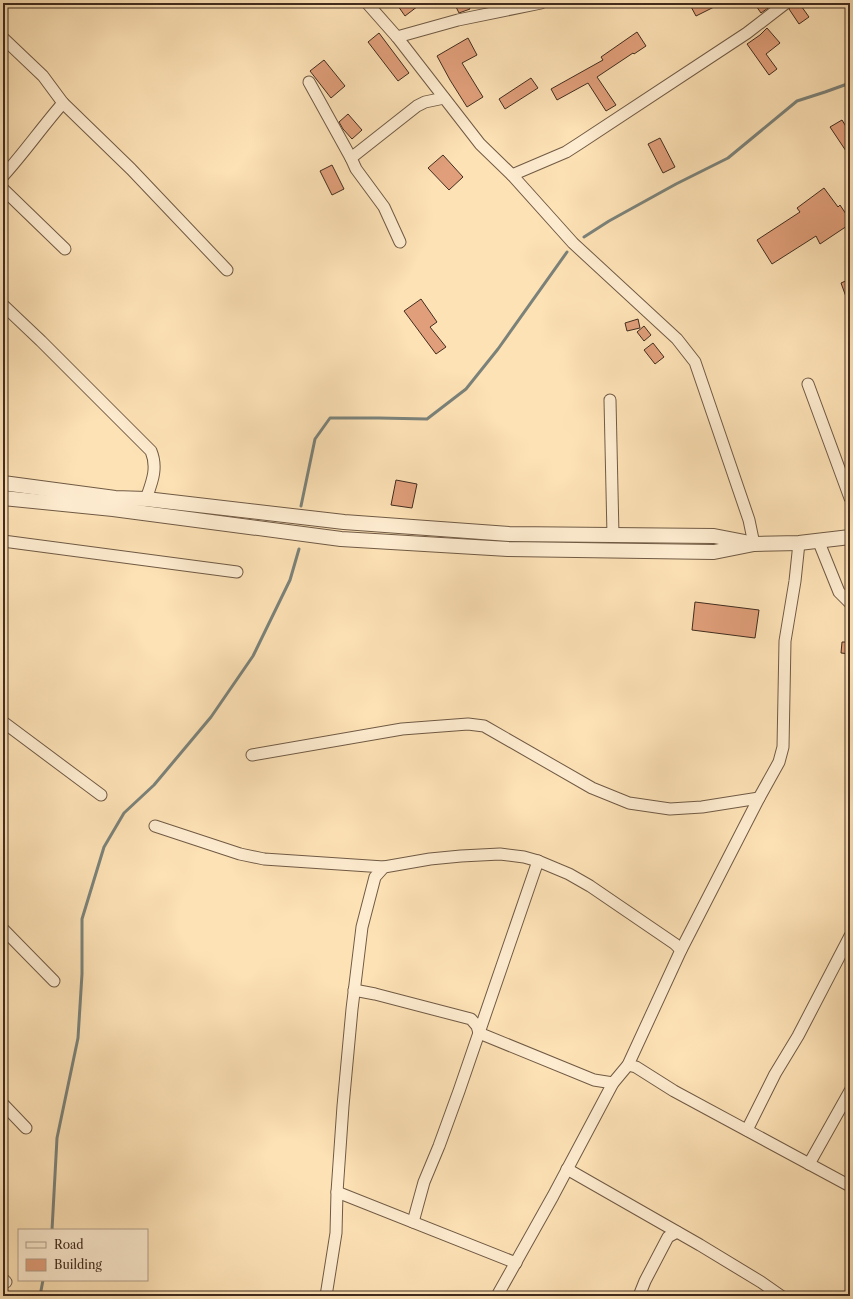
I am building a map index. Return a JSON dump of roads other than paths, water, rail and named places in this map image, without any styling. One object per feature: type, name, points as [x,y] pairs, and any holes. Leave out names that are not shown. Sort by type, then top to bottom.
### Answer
[{"type":"street","points":[[367,3],[397,37],[474,138],[512,175],[573,243],[677,339],[695,362],[749,520],[754,544]]},
{"type":"street","points":[[397,37],[458,20],[541,3]]},
{"type":"street","points":[[512,175],[566,152],[747,33],[786,3]]},
{"type":"street","points":[[3,38],[43,76],[64,103],[131,169],[227,270]]},
{"type":"street","points":[[309,82],[356,169],[384,207],[400,242]]},
{"type":"street","points":[[351,158],[417,106],[425,102],[444,98]]},
{"type":"street","points":[[3,176],[64,103]]},
{"type":"street","points":[[3,189],[65,249]]},
{"type":"street","points":[[3,305],[63,362],[151,451],[155,466],[154,476],[146,499]]},
{"type":"street","points":[[808,384],[850,498]]},
{"type":"street","points":[[610,400],[613,534]]},
{"type":"street","points":[[3,483],[115,498],[146,499],[344,522],[508,534],[714,536],[754,544]]},
{"type":"street","points":[[3,498],[113,509],[341,539],[508,549],[714,552],[754,544],[799,542],[850,537]]},
{"type":"street","points":[[818,540],[839,592],[850,604]]},
{"type":"street","points":[[3,541],[238,572]]},
{"type":"street","points":[[497,1296],[613,1083],[628,1065],[681,950],[779,762],[783,747],[785,641],[796,581],[799,542]]},
{"type":"street","points":[[3,722],[101,795]]},
{"type":"street","points":[[252,755],[402,729],[468,724],[484,726],[592,788],[629,803],[670,809],[702,807],[759,798]]},
{"type":"street","points":[[155,826],[240,854],[264,859],[384,867],[461,856],[500,854],[524,856],[569,874],[590,886],[675,944],[681,950]]},
{"type":"street","points":[[413,1222],[424,1182],[439,1146],[538,861]]},
{"type":"street","points":[[326,1296],[336,1233],[337,1192],[343,1106],[354,990],[362,928],[371,888],[375,877],[384,867]]},
{"type":"street","points":[[3,929],[54,981]]},
{"type":"street","points":[[747,1130],[775,1074],[798,1036],[850,936]]},
{"type":"street","points":[[354,990],[376,994],[471,1019],[477,1026],[479,1033]]},
{"type":"street","points":[[479,1033],[594,1080],[613,1083]]},
{"type":"street","points":[[628,1065],[636,1067],[674,1091],[850,1186]]},
{"type":"street","points":[[809,1164],[850,1092]]},
{"type":"street","points":[[3,1104],[26,1128]]},
{"type":"street","points":[[567,1169],[677,1232],[781,1296]]},
{"type":"street","points":[[337,1192],[358,1202],[516,1263]]},
{"type":"street","points":[[639,1296],[645,1281],[668,1237],[677,1232]]},
{"type":"waterway","points":[[584,237],[609,221],[676,184],[728,158],[797,101],[850,83]]},
{"type":"waterway","points":[[301,506],[315,439],[330,418],[427,419],[466,389],[498,349],[567,252]]},
{"type":"waterway","points":[[52,1229],[57,1138],[78,1038],[82,974],[82,919],[104,847],[124,813],[154,785],[211,717],[253,656],[290,580],[299,549]]},
{"type":"waterway","points":[[40,1296],[43,1281]]}]
